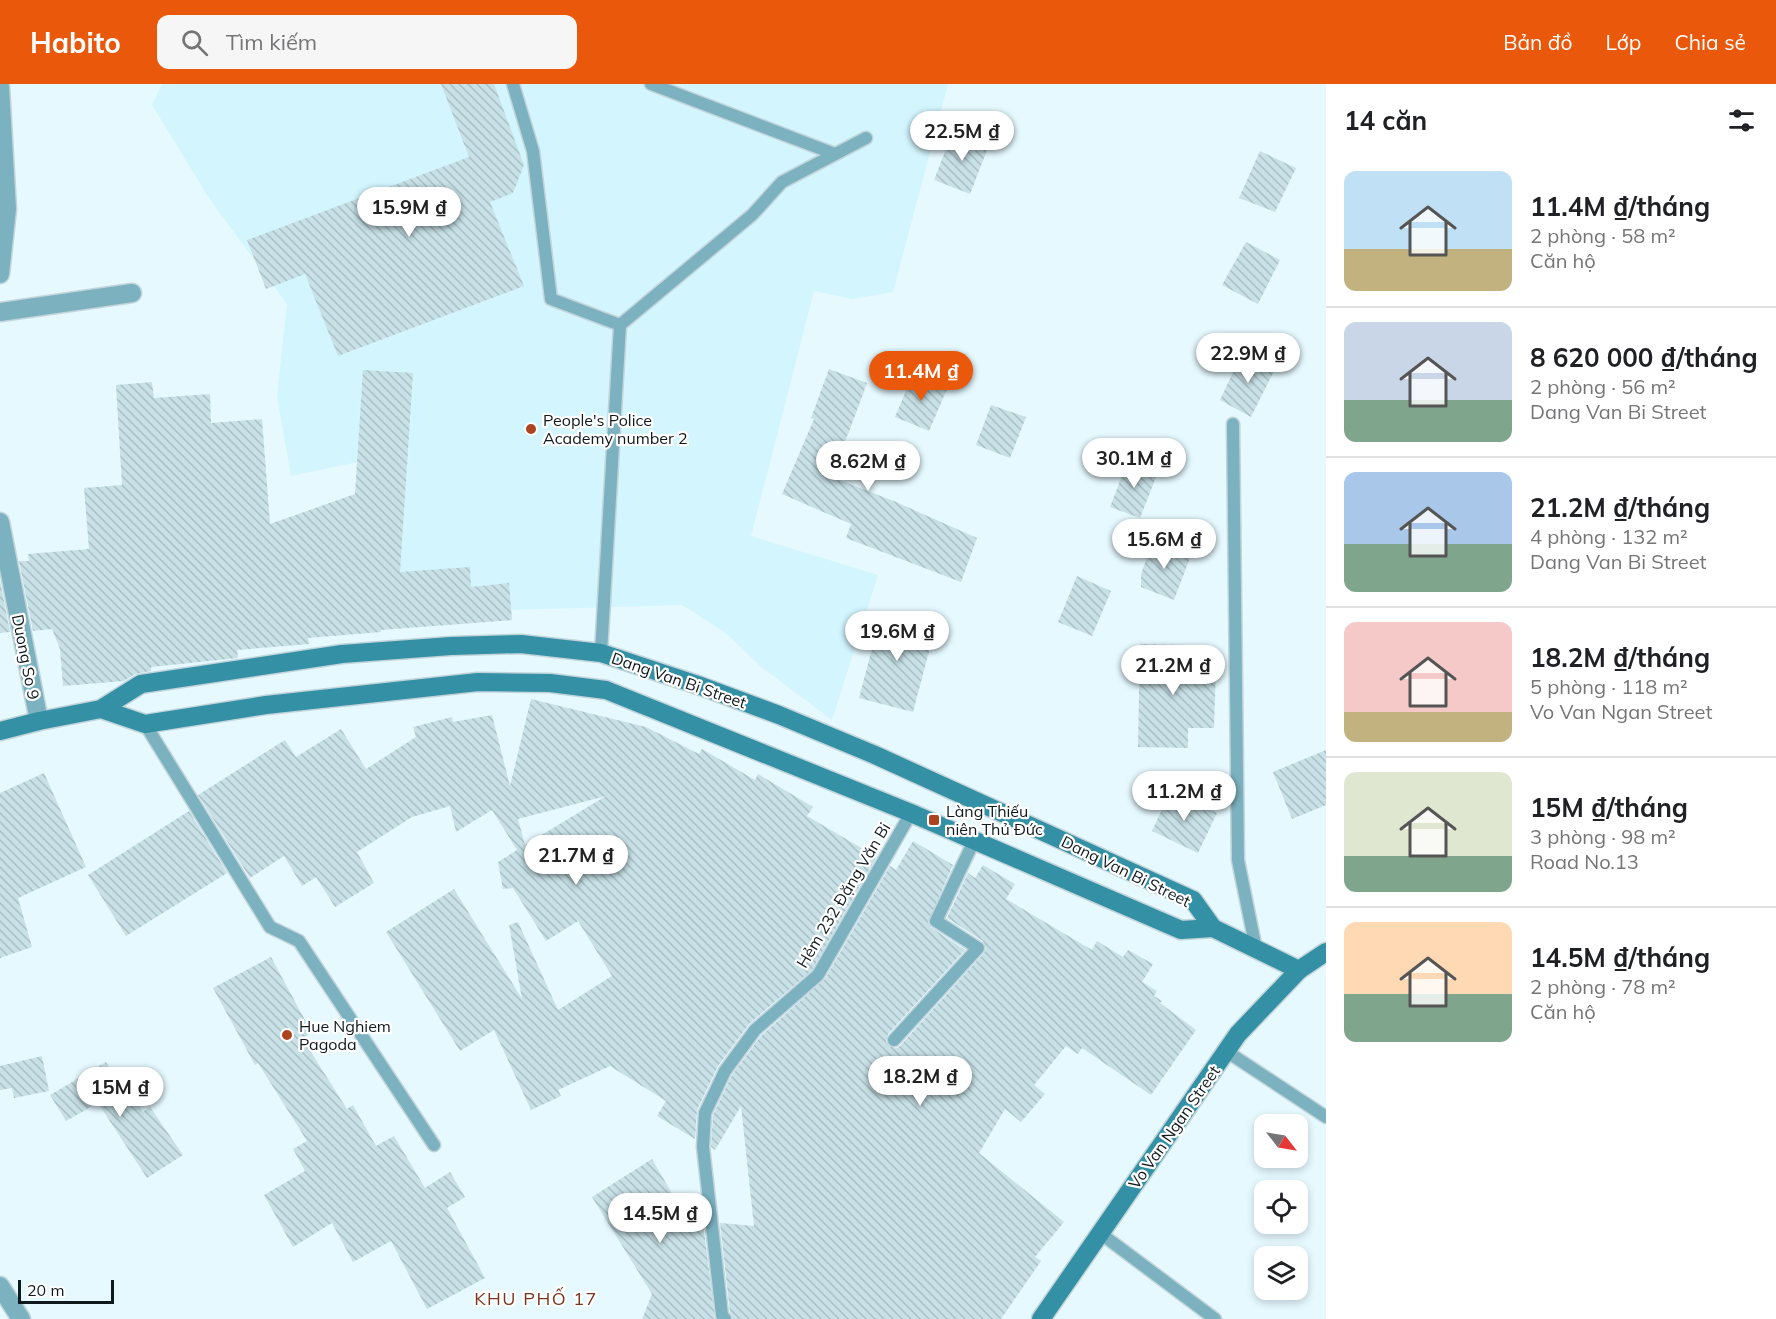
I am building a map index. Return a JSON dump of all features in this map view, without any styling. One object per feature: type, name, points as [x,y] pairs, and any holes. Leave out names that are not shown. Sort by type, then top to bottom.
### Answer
[{"type":"main road","name":"Dang Van Bi Street","points":[[0,731],[101,709],[141,684],[342,654],[451,646],[521,644],[600,653],[698,685],[779,715],[875,755],[1193,900],[1213,928],[1299,970]]},
{"type":"main road","name":"Dang Van Bi Street","points":[[101,709],[146,724],[266,705],[478,682],[550,683],[606,690],[911,813],[1181,930],[1213,928]]},
{"type":"main road","name":"Vo Van Ngan Street","points":[[1041,1319],[1238,1034],[1299,970],[1326,952]]},
{"type":"street","points":[[0,87],[7,209],[0,274]]},
{"type":"street","points":[[0,312],[132,293]]},
{"type":"street","name":"Duong So 9","points":[[0,522],[39,721]]},
{"type":"street","points":[[0,1286],[21,1319]]},
{"type":"lane","points":[[513,84],[533,151],[551,299],[620,325]]},
{"type":"lane","points":[[651,84],[835,154]]},
{"type":"lane","points":[[600,653],[620,325],[752,215],[782,182],[866,138]]},
{"type":"lane","points":[[1233,424],[1238,860],[1256,949]]},
{"type":"lane","points":[[146,724],[270,927],[299,941],[434,1145]]},
{"type":"lane","name":"Hẻm 232 Đặng Văn Bi","points":[[723,1317],[702,1147],[705,1113],[725,1071],[755,1030],[818,975],[911,813]]},
{"type":"lane","points":[[894,1040],[978,948],[936,921],[974,841]]},
{"type":"lane","points":[[1226,1051],[1326,1117]]},
{"type":"lane","points":[[1100,1233],[1215,1319]]},
{"type":"shaded area","name":"People's Police Academy number 2","points":[[162,84],[948,84],[893,292],[852,299],[814,291],[751,536],[878,575],[832,720],[760,666],[726,633],[682,605],[410,613],[358,462],[291,476],[277,396],[287,304],[211,201],[152,105]]},
{"type":"building","points":[[441,84],[494,84],[524,165],[513,193],[490,202],[524,286],[338,356],[305,274],[266,289],[247,240],[469,157]]},
{"type":"building","points":[[953,131],[989,145],[970,194],[934,180]]},
{"type":"building","points":[[1260,151],[1296,168],[1275,212],[1239,198]]},
{"type":"building","points":[[1246,242],[1280,260],[1258,304],[1222,285]]},
{"type":"building","points":[[1243,351],[1276,367],[1251,417],[1220,400]]},
{"type":"building","points":[[829,369],[867,383],[849,432],[829,476],[896,502],[977,538],[961,582],[846,538],[851,524],[782,494],[814,419],[811,418]]},
{"type":"building","points":[[363,370],[413,373],[400,572],[470,567],[471,587],[509,583],[512,620],[308,638],[309,644],[237,650],[238,658],[151,667],[151,671],[135,674],[124,681],[63,686],[60,649],[52,629],[33,631],[19,561],[29,561],[28,554],[89,549],[84,488],[122,485],[116,385],[152,382],[154,398],[210,394],[211,423],[262,419],[270,524],[355,494]]},
{"type":"building","points":[[914,372],[948,387],[929,431],[895,417]]},
{"type":"building","points":[[991,405],[1026,417],[1010,458],[976,445]]},
{"type":"building","points":[[1128,460],[1158,472],[1140,518],[1110,507]]},
{"type":"building","points":[[1153,541],[1191,555],[1174,600],[1141,587],[1141,574]]},
{"type":"building","points":[[1077,576],[1111,591],[1092,636],[1058,622]]},
{"type":"building","points":[[0,580],[10,632],[0,633]]},
{"type":"building","points":[[882,611],[936,625],[913,712],[859,698]]},
{"type":"building","points":[[1140,644],[1190,645],[1190,666],[1216,667],[1214,728],[1188,728],[1188,748],[1138,747]]},
{"type":"building","points":[[531,699],[646,727],[699,754],[702,749],[755,780],[758,774],[813,807],[807,816],[863,849],[865,846],[877,856],[812,970],[749,1024],[718,1066],[697,1110],[695,1139],[657,1116],[666,1101],[610,1066],[558,1090],[561,1096],[531,1110],[494,1030],[460,1051],[386,932],[454,889],[522,999],[509,925],[518,922],[558,1010],[612,976],[578,921],[546,941],[513,888],[503,889],[498,862],[517,850],[492,810],[456,832],[450,806],[412,817],[357,852],[374,883],[335,907],[316,877],[302,886],[284,856],[250,878],[198,795],[285,740],[296,757],[341,729],[366,769],[416,737],[413,727],[452,717],[453,722],[492,715],[510,786]],"holes":[[[606,796],[525,845],[518,819]]]},
{"type":"building","points":[[1326,750],[1326,805],[1292,819],[1273,772]]},
{"type":"building","points":[[44,773],[86,867],[18,898],[32,947],[0,958],[0,793]]},
{"type":"building","points":[[1170,792],[1217,813],[1198,853],[1152,831]]},
{"type":"building","points":[[189,811],[227,873],[126,936],[88,875]]},
{"type":"building","points":[[913,841],[953,865],[928,922],[932,928],[965,950],[888,1034],[886,1042],[889,1046],[896,1048],[900,1046],[984,953],[986,949],[983,941],[947,918],[968,873],[975,878],[983,865],[1015,884],[1006,899],[1092,950],[1097,941],[1123,957],[1128,950],[1153,964],[1142,982],[1157,991],[1154,996],[1162,1001],[1160,1003],[1196,1030],[1151,1095],[1082,1048],[1078,1054],[1066,1046],[1034,1085],[1045,1094],[1021,1122],[1005,1109],[979,1153],[1064,1222],[1035,1257],[1041,1261],[1001,1319],[733,1319],[730,1312],[720,1223],[754,1226],[741,1106],[715,1150],[711,1147],[713,1115],[732,1075],[761,1036],[825,979],[890,866],[896,870]]},
{"type":"building","points":[[271,957],[312,1033],[302,1038],[347,1109],[353,1105],[376,1146],[394,1136],[425,1188],[450,1172],[465,1197],[447,1208],[485,1278],[427,1309],[391,1241],[353,1262],[332,1223],[293,1247],[264,1195],[305,1171],[293,1149],[307,1141],[258,1063],[255,1065],[213,988]]},
{"type":"building","points":[[42,1056],[49,1091],[14,1098],[12,1088],[0,1090],[0,1066]]},
{"type":"building","points":[[106,1062],[128,1101],[133,1097],[143,1112],[150,1107],[183,1155],[147,1178],[98,1103],[66,1121],[50,1095]]},
{"type":"building","points":[[652,1159],[688,1221],[703,1222],[715,1319],[642,1319],[652,1294],[592,1197]]},
{"type":"place","name":"People's Police Academy number 2","points":[[531,429]]},
{"type":"place","name":"Làng Thiếu niên Thủ Đức","points":[[934,820]]},
{"type":"place","name":"Hue Nghiem Pagoda","points":[[287,1035]]},
{"type":"district","name":"KHU PHỐ 17","points":[[536,1299]]}]
